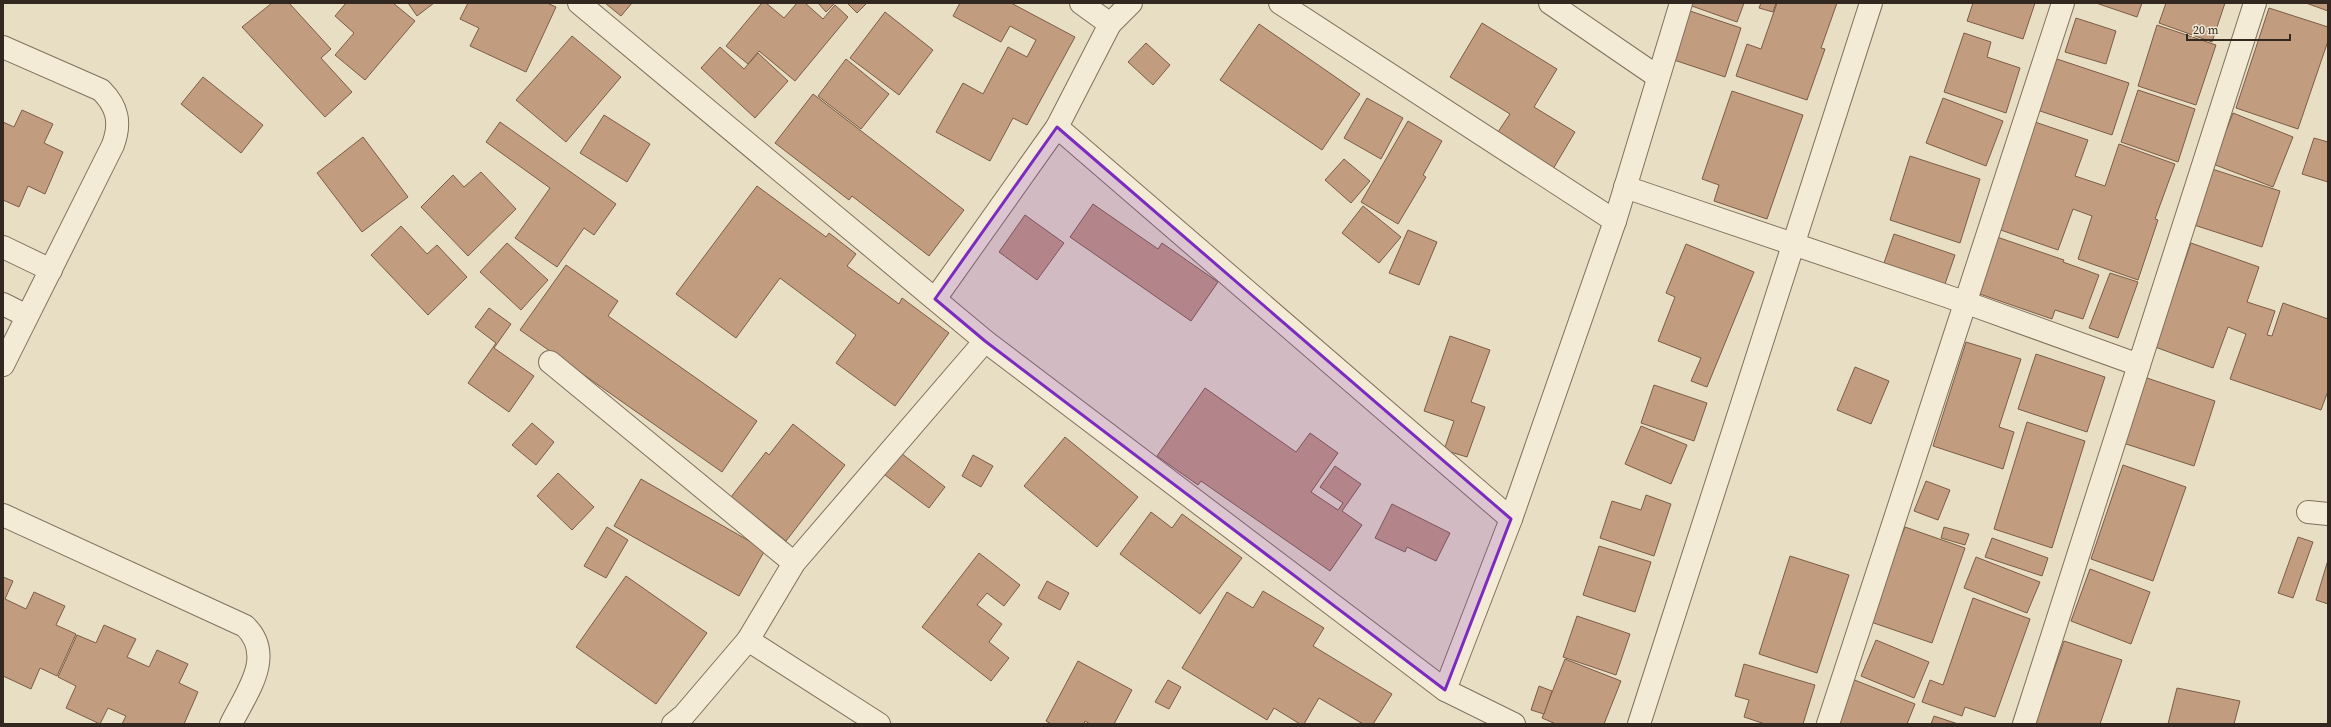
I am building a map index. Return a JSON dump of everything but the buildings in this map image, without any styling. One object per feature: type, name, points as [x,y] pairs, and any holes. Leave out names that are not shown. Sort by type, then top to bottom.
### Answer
[{"type":"street","points":[[579,3],[985,341],[1445,690],[1514,724]]},
{"type":"street","points":[[1081,3],[1110,24]]},
{"type":"street","points":[[935,299],[1057,127],[1110,24],[1131,3]]},
{"type":"street","points":[[1280,3],[1615,221]]},
{"type":"street","points":[[1550,3],[1658,77]]},
{"type":"street","points":[[1445,690],[1511,519],[1615,221],[1681,3]]},
{"type":"street","points":[[1639,724],[1871,3]]},
{"type":"street","points":[[1828,724],[1967,303],[2063,3]]},
{"type":"street","points":[[2024,724],[2255,3]]},
{"type":"street","points":[[3,47],[96,87],[110,99],[116,109],[118,122],[113,145],[3,365]]},
{"type":"street","points":[[1057,127],[1511,519]]},
{"type":"street","points":[[1625,187],[1967,303],[2139,365]]},
{"type":"street","points":[[3,247],[51,270]]},
{"type":"street","points":[[3,304],[28,316]]},
{"type":"street","points":[[673,724],[684,714],[748,640],[794,563],[985,341]]},
{"type":"street","points":[[550,362],[794,563]]},
{"type":"street","points":[[3,515],[245,626],[253,634],[258,644],[260,655],[258,666],[231,724]]},
{"type":"street","points":[[748,640],[879,724]]},
{"type":"highlighted area","points":[[1057,127],[1511,519],[1445,690],[985,341],[935,299]]}]
